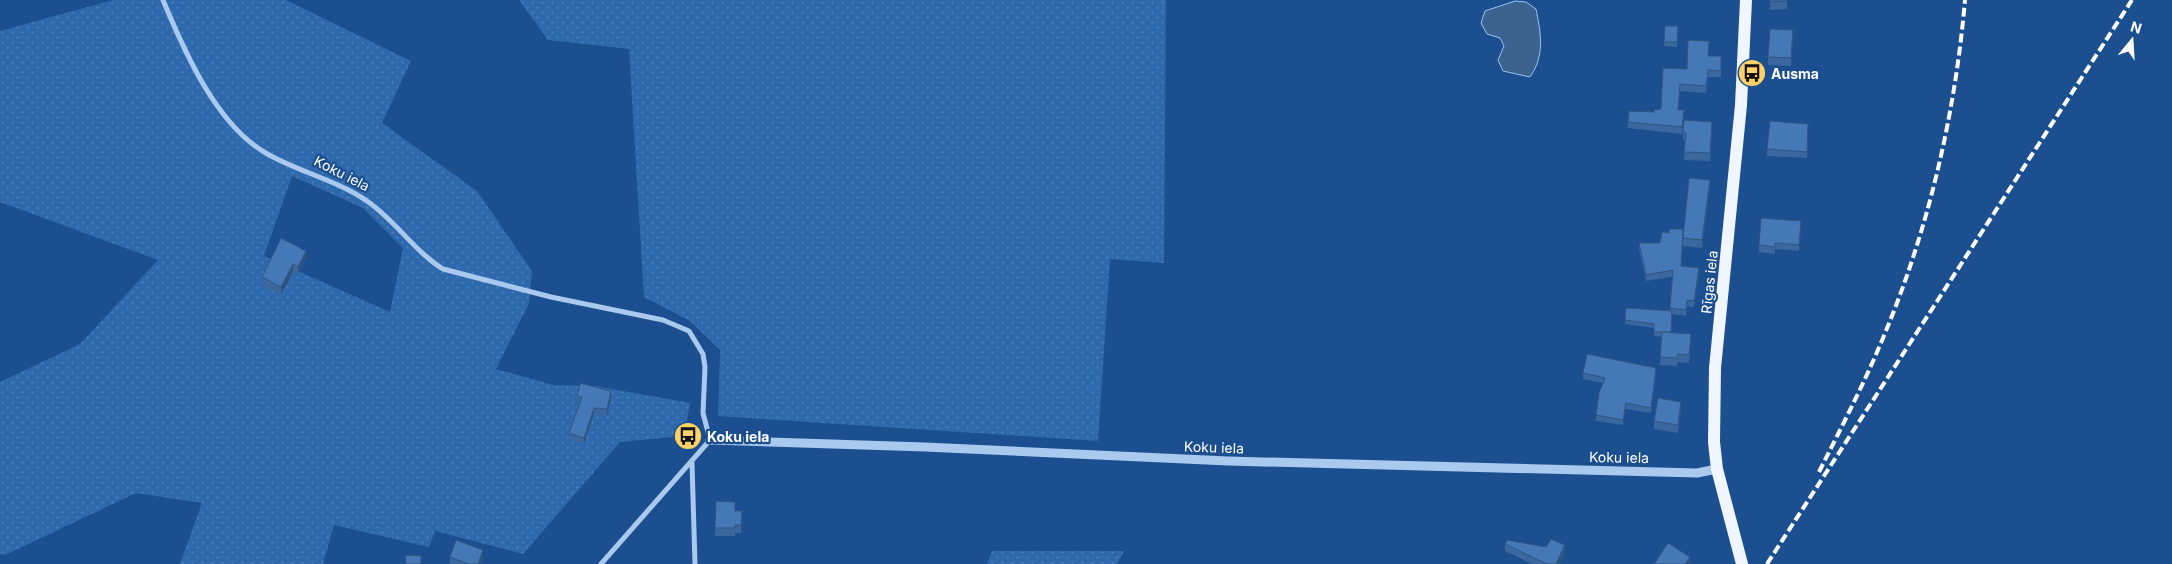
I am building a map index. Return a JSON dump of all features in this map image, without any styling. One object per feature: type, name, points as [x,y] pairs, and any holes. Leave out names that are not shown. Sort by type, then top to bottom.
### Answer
[{"type":"main road","name":"Rīgas iela","points":[[1742,564],[1717,469],[1714,442],[1716,368],[1741,105],[1746,0]]},
{"type":"street","name":"Koku iela","points":[[163,0],[186,54],[232,125],[244,138],[272,157],[347,188],[369,202],[429,260],[444,269],[551,297],[663,320],[689,331],[703,354],[705,367],[703,413],[710,440],[925,447],[1228,461],[1697,473],[1717,469]]},
{"type":"street","points":[[601,564],[692,463],[710,440]]},
{"type":"street","points":[[692,463],[695,564]]},
{"type":"shaded area","points":[[113,0],[286,0],[411,61],[382,123],[477,191],[532,271],[529,303],[496,369],[553,385],[595,386],[690,403],[684,436],[620,442],[523,554],[435,531],[429,547],[334,525],[323,564],[180,564],[202,503],[136,493],[5,555],[0,554],[0,382],[80,344],[158,260],[0,202],[0,31]],"holes":[[[292,176],[363,208],[403,248],[390,312],[264,256]]]},
{"type":"shaded area","points":[[519,0],[1166,0],[1164,263],[1110,259],[1098,441],[718,416],[720,350],[690,321],[644,297],[629,49],[548,40]]},
{"type":"shaded area","points":[[1515,1],[1526,2],[1536,9],[1538,18],[1540,53],[1535,69],[1530,77],[1503,71],[1498,60],[1504,46],[1500,38],[1487,34],[1481,23],[1485,11]]},
{"type":"shaded area","points":[[992,551],[1124,551],[1117,564],[987,564]]},
{"type":"building","points":[[1770,0],[1787,0],[1787,1],[1770,2]]},
{"type":"building","points":[[1665,26],[1678,26],[1677,42],[1664,42]]},
{"type":"building","points":[[1770,29],[1793,30],[1791,58],[1768,57]]},
{"type":"building","points":[[1688,40],[1709,41],[1708,56],[1721,56],[1721,71],[1708,70],[1706,86],[1680,84],[1678,110],[1684,110],[1682,127],[1628,122],[1629,111],[1654,112],[1654,110],[1661,109],[1663,68],[1687,69]]},
{"type":"building","points":[[1684,120],[1712,122],[1710,153],[1684,152],[1686,133],[1683,132]]},
{"type":"building","points":[[1770,121],[1808,124],[1807,152],[1767,149]]},
{"type":"building","points":[[1689,178],[1710,180],[1702,240],[1683,238]]},
{"type":"building","points":[[1761,218],[1801,221],[1799,245],[1775,243],[1775,247],[1759,245]]},
{"type":"building","points":[[1669,229],[1683,229],[1681,266],[1699,268],[1694,301],[1687,300],[1686,310],[1670,308],[1673,270],[1646,275],[1639,243],[1660,243],[1662,232],[1669,233]]},
{"type":"building","points":[[281,238],[306,251],[298,267],[293,264],[281,287],[262,277]]},
{"type":"building","points":[[1626,308],[1672,311],[1671,332],[1654,332],[1654,324],[1625,320]]},
{"type":"building","points":[[1662,332],[1691,334],[1689,355],[1678,354],[1677,358],[1660,357]]},
{"type":"building","points":[[1587,354],[1656,368],[1651,408],[1626,403],[1623,420],[1596,415],[1599,393],[1605,378],[1583,373]]},
{"type":"building","points":[[580,383],[611,391],[607,409],[594,408],[584,438],[569,433],[582,397],[577,396]]},
{"type":"building","points":[[1658,398],[1681,402],[1678,425],[1654,421]]},
{"type":"building","points":[[716,501],[735,502],[735,511],[742,511],[741,525],[735,525],[735,528],[715,528]]},
{"type":"building","points":[[1551,539],[1565,545],[1556,564],[1547,564],[1505,544],[1507,540],[1546,547]]},
{"type":"building","points":[[456,540],[483,550],[478,564],[468,564],[450,557]]},
{"type":"building","points":[[1668,543],[1690,557],[1685,564],[1654,564]]},
{"type":"building","points":[[405,555],[421,556],[421,564],[406,564]]},
{"type":"railway","points":[[1819,472],[1876,355],[1899,298],[1926,215],[1947,130],[1965,0]]},
{"type":"railway","points":[[1767,564],[2132,0]]},
{"type":"place","name":"Ausma","points":[[1752,73]]},
{"type":"place","name":"Koku iela","points":[[688,436]]}]
